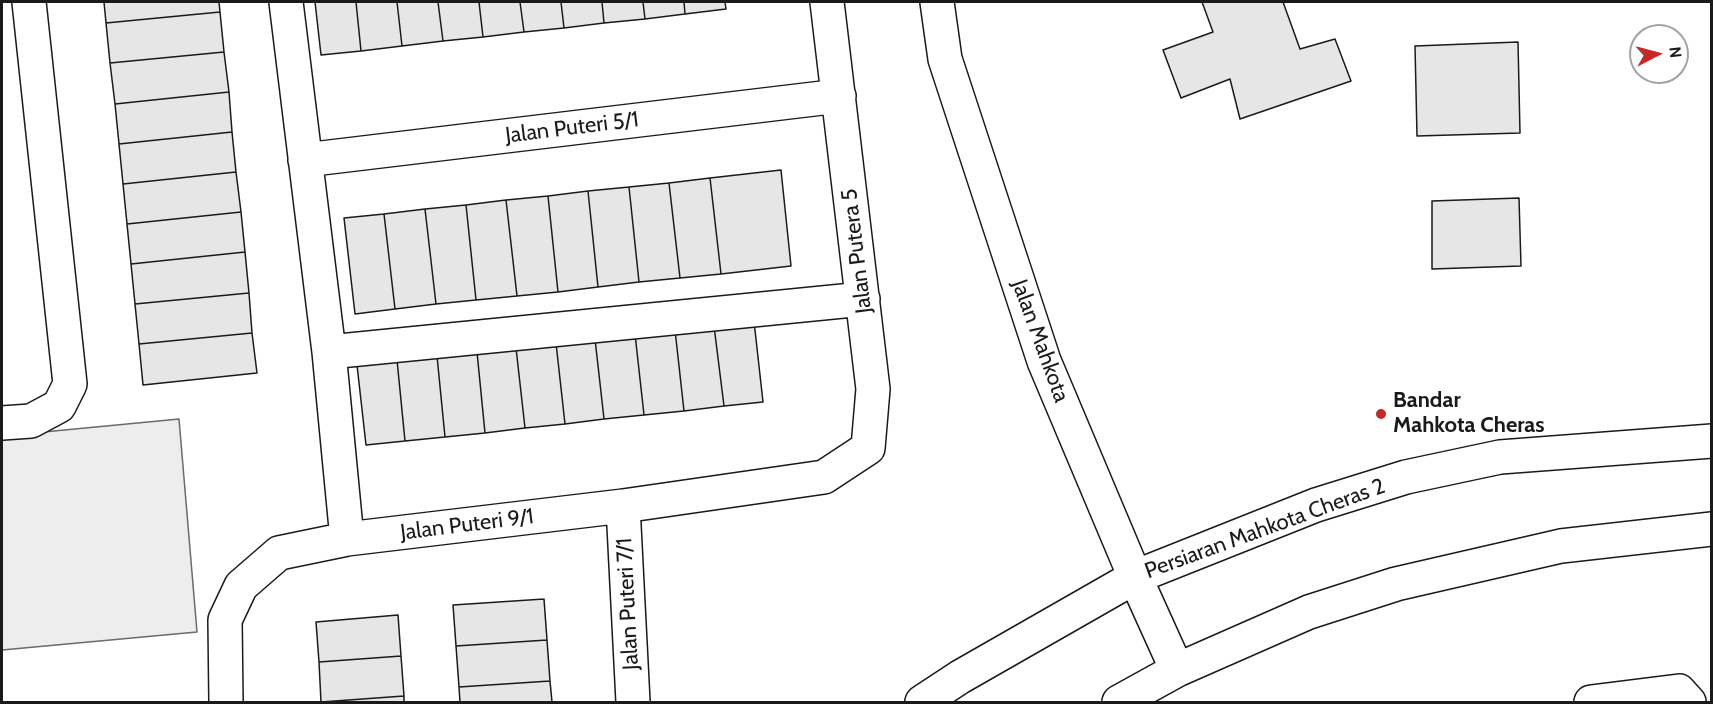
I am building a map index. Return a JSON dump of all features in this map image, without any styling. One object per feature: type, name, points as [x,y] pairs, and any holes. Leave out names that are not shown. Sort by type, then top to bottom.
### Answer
[{"type":"street","points":[[2,423],[31,421],[59,406],[70,384],[29,2]]},
{"type":"street","points":[[286,2],[348,539]]},
{"type":"street","name":"Jalan Putera 5","points":[[824,477],[868,448],[873,389],[827,2]]},
{"type":"street","name":"Jalan Mahkota","points":[[937,2],[945,59],[1044,361],[1135,578],[1177,670]]},
{"type":"street","name":"Jalan Puteri 5/1","points":[[305,160],[839,96]]},
{"type":"street","points":[[328,352],[863,299]]},
{"type":"street","name":"Persiaran Mahkota Cheras 2","points":[[922,702],[960,677],[1135,578],[1316,505],[1406,477],[1500,457],[1712,441]]},
{"type":"street","name":"Jalan Puteri 9/1","points":[[226,702],[225,620],[241,586],[279,553],[348,539],[623,506],[824,477]]},
{"type":"street","name":"Jalan Puteri 7/1","points":[[623,506],[633,702]]},
{"type":"street","points":[[1119,702],[1177,670],[1309,612],[1396,584],[1561,546],[1712,529]]},
{"type":"street","points":[[1590,702],[1679,691],[1689,702]]},
{"type":"shaded area","points":[[179,419],[197,632],[2,650],[2,436]]},
{"type":"building","points":[[104,2],[219,2],[220,12],[106,23]]},
{"type":"building","points":[[315,2],[356,2],[361,51],[321,55]]},
{"type":"building","points":[[356,2],[397,2],[402,46],[361,51]]},
{"type":"building","points":[[397,2],[438,2],[443,41],[402,46]]},
{"type":"building","points":[[438,2],[479,2],[483,37],[443,41]]},
{"type":"building","points":[[479,2],[520,2],[524,32],[483,37]]},
{"type":"building","points":[[520,2],[561,2],[564,28],[524,32]]},
{"type":"building","points":[[561,2],[602,2],[604,23],[564,28]]},
{"type":"building","points":[[602,2],[643,2],[645,19],[604,23]]},
{"type":"building","points":[[643,2],[684,2],[685,14],[645,19]]},
{"type":"building","points":[[684,2],[725,2],[726,9],[685,14]]},
{"type":"building","points":[[1202,2],[1283,2],[1300,49],[1335,39],[1351,81],[1240,119],[1230,79],[1181,98],[1163,50],[1213,32]]},
{"type":"building","points":[[220,12],[224,52],[110,63],[106,23]]},
{"type":"building","points":[[1518,42],[1520,133],[1417,136],[1415,46]]},
{"type":"building","points":[[224,52],[229,92],[115,104],[110,63]]},
{"type":"building","points":[[229,92],[232,132],[119,144],[115,104]]},
{"type":"building","points":[[232,132],[236,172],[123,184],[119,144]]},
{"type":"building","points":[[781,170],[791,266],[721,274],[710,178]]},
{"type":"building","points":[[236,172],[241,212],[127,224],[123,184]]},
{"type":"building","points":[[710,178],[721,274],[680,278],[669,183]]},
{"type":"building","points":[[669,183],[680,278],[639,282],[629,187]]},
{"type":"building","points":[[629,187],[639,282],[598,287],[588,191]]},
{"type":"building","points":[[588,191],[598,287],[558,292],[548,196]]},
{"type":"building","points":[[548,196],[558,292],[517,296],[506,200]]},
{"type":"building","points":[[1519,198],[1521,266],[1432,269],[1432,201]]},
{"type":"building","points":[[506,200],[517,296],[476,300],[466,205]]},
{"type":"building","points":[[466,205],[476,300],[436,304],[425,209]]},
{"type":"building","points":[[425,209],[436,304],[395,309],[384,214]]},
{"type":"building","points":[[241,212],[245,252],[131,264],[127,224]]},
{"type":"building","points":[[384,214],[395,309],[355,314],[344,218]]},
{"type":"building","points":[[245,252],[249,293],[135,304],[131,264]]},
{"type":"building","points":[[249,293],[252,333],[139,344],[135,304]]},
{"type":"building","points":[[754,321],[763,402],[724,406],[714,326]]},
{"type":"building","points":[[714,326],[724,406],[684,411],[675,330]]},
{"type":"building","points":[[675,330],[684,411],[644,415],[635,334]]},
{"type":"building","points":[[252,333],[257,373],[143,385],[139,344]]},
{"type":"building","points":[[635,334],[644,415],[604,419],[595,339]]},
{"type":"building","points":[[595,339],[604,419],[565,424],[556,343]]},
{"type":"building","points":[[556,343],[565,424],[525,428],[516,348]]},
{"type":"building","points":[[516,348],[525,428],[485,433],[477,352]]},
{"type":"building","points":[[477,352],[485,433],[445,437],[437,356]]},
{"type":"building","points":[[437,356],[445,437],[405,441],[397,360]]},
{"type":"building","points":[[397,360],[405,441],[366,445],[357,365]]},
{"type":"building","points":[[544,599],[547,640],[456,646],[453,605]]},
{"type":"building","points":[[398,615],[401,656],[319,662],[316,622]]},
{"type":"building","points":[[547,640],[550,681],[459,687],[456,646]]},
{"type":"building","points":[[401,656],[404,696],[321,702],[319,662]]},
{"type":"building","points":[[550,681],[552,702],[460,702],[459,687]]},
{"type":"building","points":[[404,696],[404,702],[321,702]]},
{"type":"place","name":"Bandar Mahkota Cheras","points":[[1381,414]]}]
